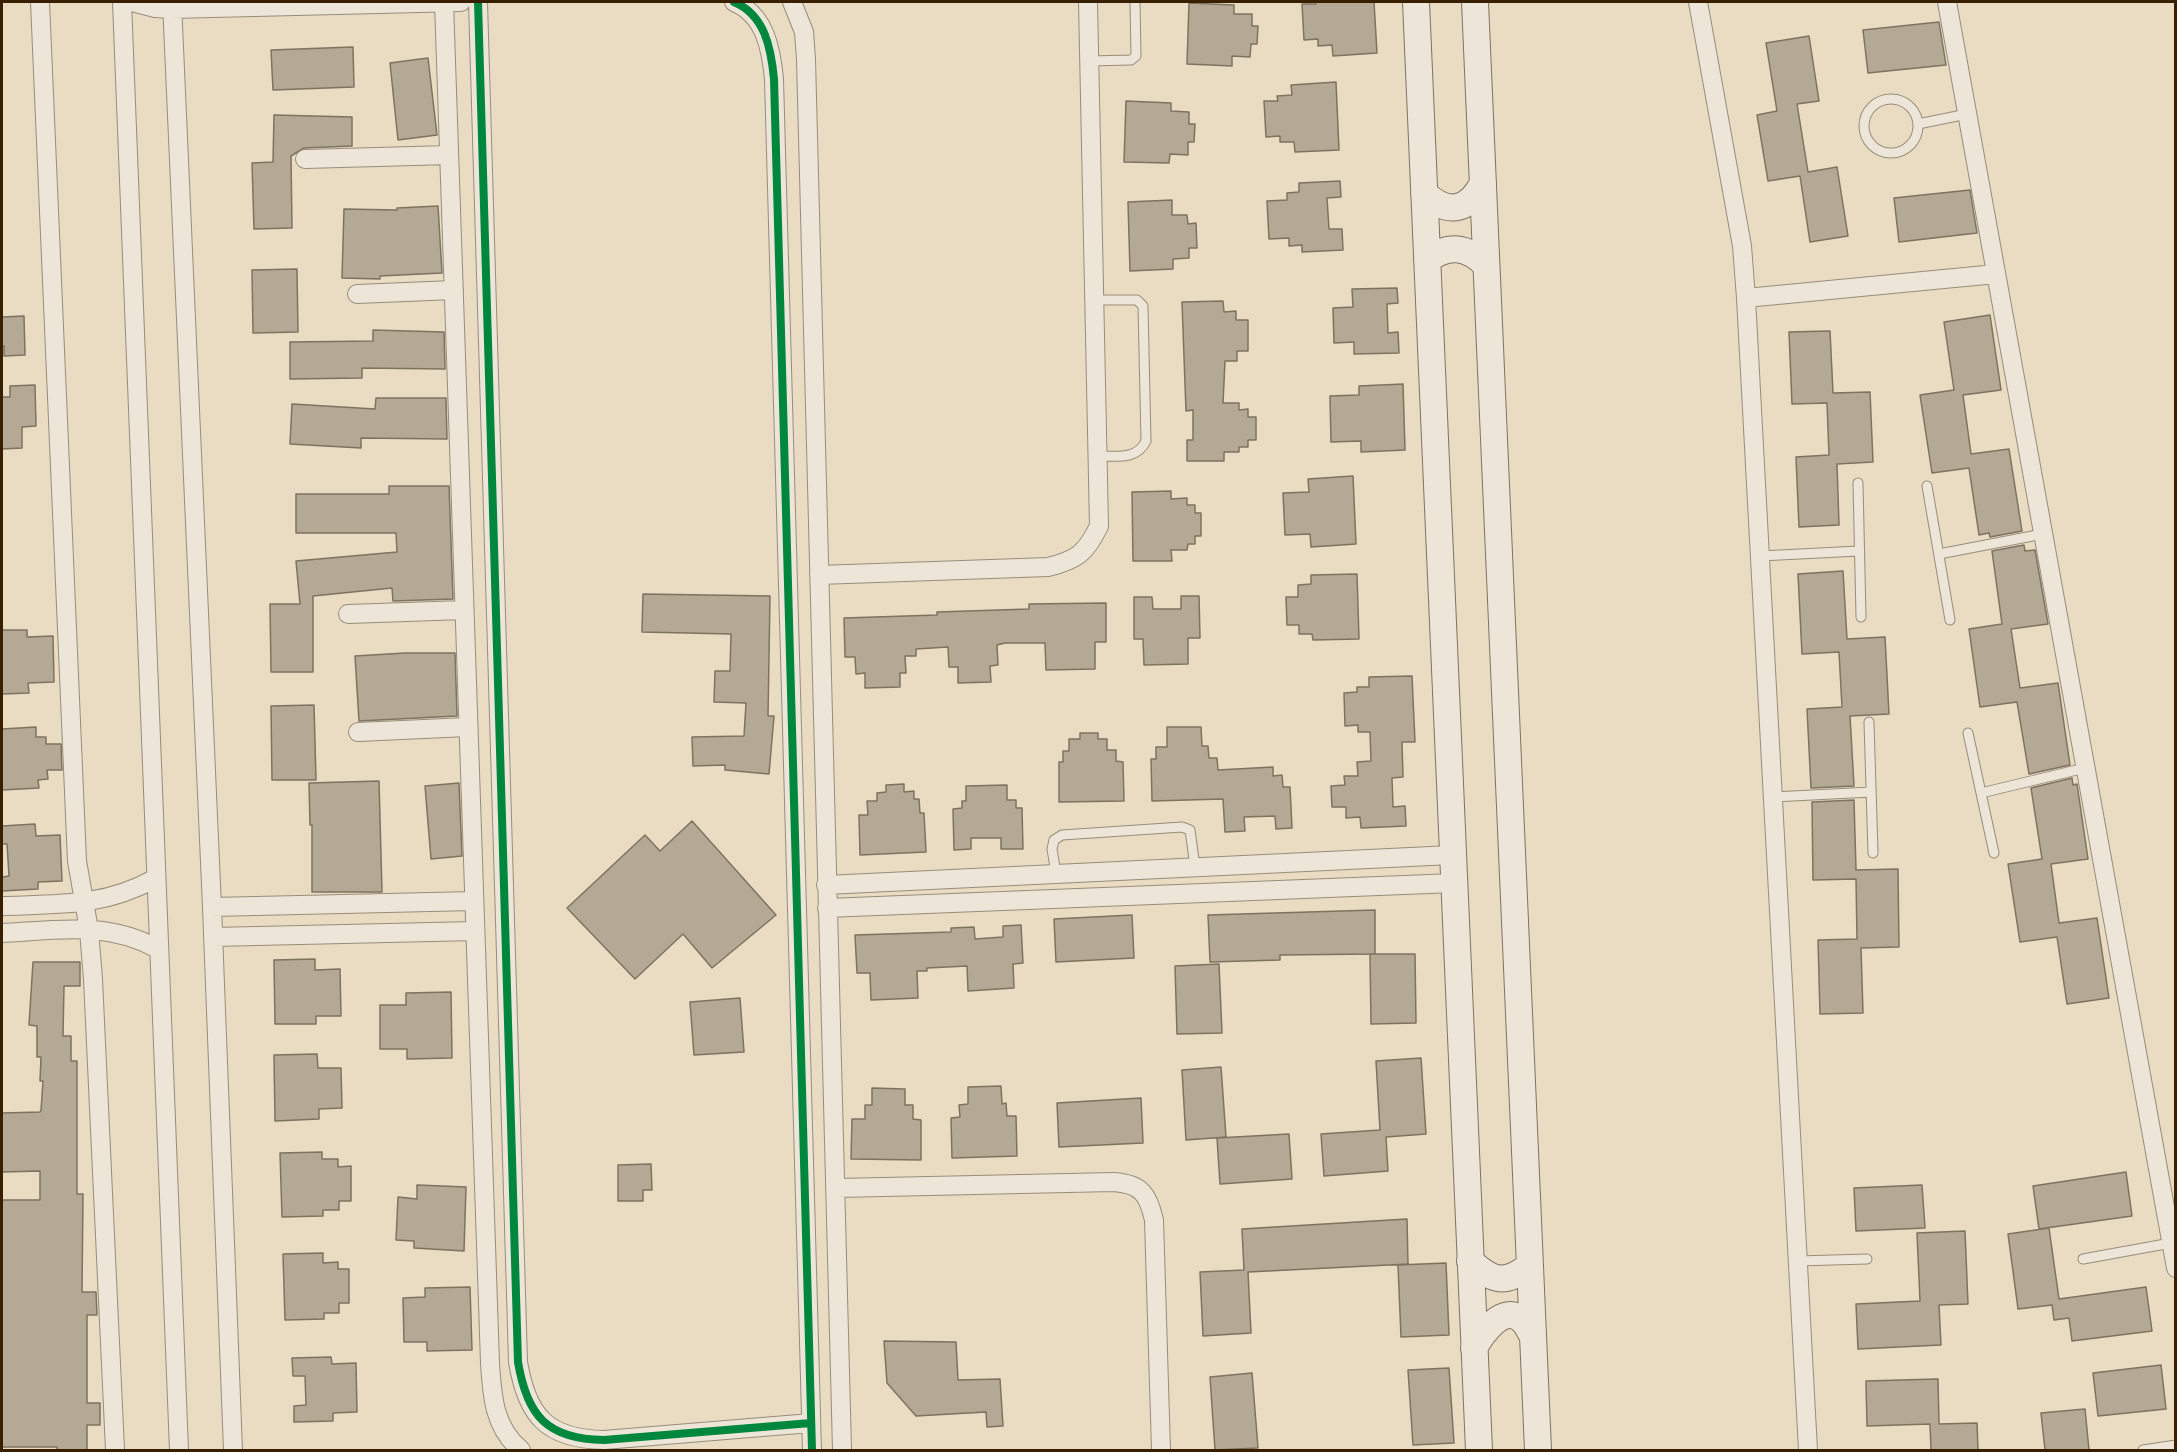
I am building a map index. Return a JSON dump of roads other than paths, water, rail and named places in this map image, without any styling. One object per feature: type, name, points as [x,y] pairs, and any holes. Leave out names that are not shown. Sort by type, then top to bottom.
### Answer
[{"type":"street","points":[[40,2],[76,850],[89,930],[115,1450]]},
{"type":"street","points":[[122,2],[158,949],[180,1450]]},
{"type":"street","points":[[132,2],[154,8],[172,5],[461,2]]},
{"type":"street","points":[[444,2],[492,1398],[502,1430],[521,1450]]},
{"type":"street","points":[[478,2],[518,1362],[523,1390],[535,1413],[554,1430],[578,1440],[604,1440],[811,1423]]},
{"type":"street","points":[[734,2],[743,5],[762,26],[771,51],[774,79],[812,1450]]},
{"type":"street","points":[[792,2],[804,32],[806,59],[842,1450]]},
{"type":"street","points":[[819,575],[1048,567],[1071,561],[1089,546],[1099,526],[1088,2]]},
{"type":"street","points":[[1416,2],[1479,1450]]},
{"type":"street","points":[[1475,2],[1538,1450]]},
{"type":"street","points":[[1698,2],[1742,246],[1746,298],[1809,1450]]},
{"type":"street","points":[[1947,2],[2175,1268]]},
{"type":"street","points":[[172,5],[212,907],[232,1450]]},
{"type":"street","points":[[305,159],[449,155]]},
{"type":"street","points":[[1424,193],[1435,204],[1449,208],[1464,206],[1476,197],[1483,183]]},
{"type":"street","points":[[1427,261],[1437,252],[1450,248],[1464,249],[1476,255],[1486,265]]},
{"type":"street","points":[[1746,298],[1996,274]]},
{"type":"street","points":[[357,294],[454,290]]},
{"type":"street","points":[[348,614],[464,610]]},
{"type":"street","points":[[466,677],[498,676]]},
{"type":"street","points":[[357,732],[468,727]]},
{"type":"street","points":[[826,885],[1452,855]]},
{"type":"street","points":[[2,906],[84,903],[114,898],[156,878]]},
{"type":"street","points":[[827,908],[1454,883]]},
{"type":"street","points":[[212,907],[474,901]]},
{"type":"street","points":[[2,933],[115,931],[138,938],[158,949]]},
{"type":"street","points":[[213,937],[475,931]]},
{"type":"street","points":[[483,1153],[512,1150]]},
{"type":"street","points":[[837,1188],[1114,1182],[1130,1183],[1143,1192],[1150,1204],[1154,1220],[1161,1450]]},
{"type":"street","points":[[1470,1261],[1480,1270],[1504,1279],[1517,1276],[1530,1265]]},
{"type":"street","points":[[1474,1348],[1485,1329],[1494,1321],[1504,1318],[1515,1316],[1523,1321],[1533,1337]]},
{"type":"lane","points":[[1089,61],[1131,60],[1136,56],[1136,2]]},
{"type":"lane","points":[[1888,100],[1908,105],[1918,124],[1912,143],[1894,153],[1874,148],[1864,129],[1865,119],[1870,110],[1888,100]]},
{"type":"lane","points":[[1918,124],[1967,114]]},
{"type":"lane","points":[[1095,300],[1137,300],[1143,306],[1146,441],[1142,450],[1133,455],[1098,456]]},
{"type":"lane","points":[[1858,483],[1861,617]]},
{"type":"lane","points":[[1927,486],[1950,620]]},
{"type":"lane","points":[[1939,554],[2043,534]]},
{"type":"lane","points":[[1760,556],[1859,551]]},
{"type":"lane","points":[[1869,722],[1873,853]]},
{"type":"lane","points":[[1968,733],[1994,853]]},
{"type":"lane","points":[[1981,794],[2085,768]]},
{"type":"lane","points":[[1773,797],[1871,792]]},
{"type":"lane","points":[[1056,874],[1052,849],[1054,840],[1062,836],[1182,827],[1190,830],[1196,867]]},
{"type":"lane","points":[[2083,1259],[2171,1243]]},
{"type":"lane","points":[[1798,1261],[1867,1258]]},
{"type":"lane","points":[[2143,1450],[2175,1445]]}]
